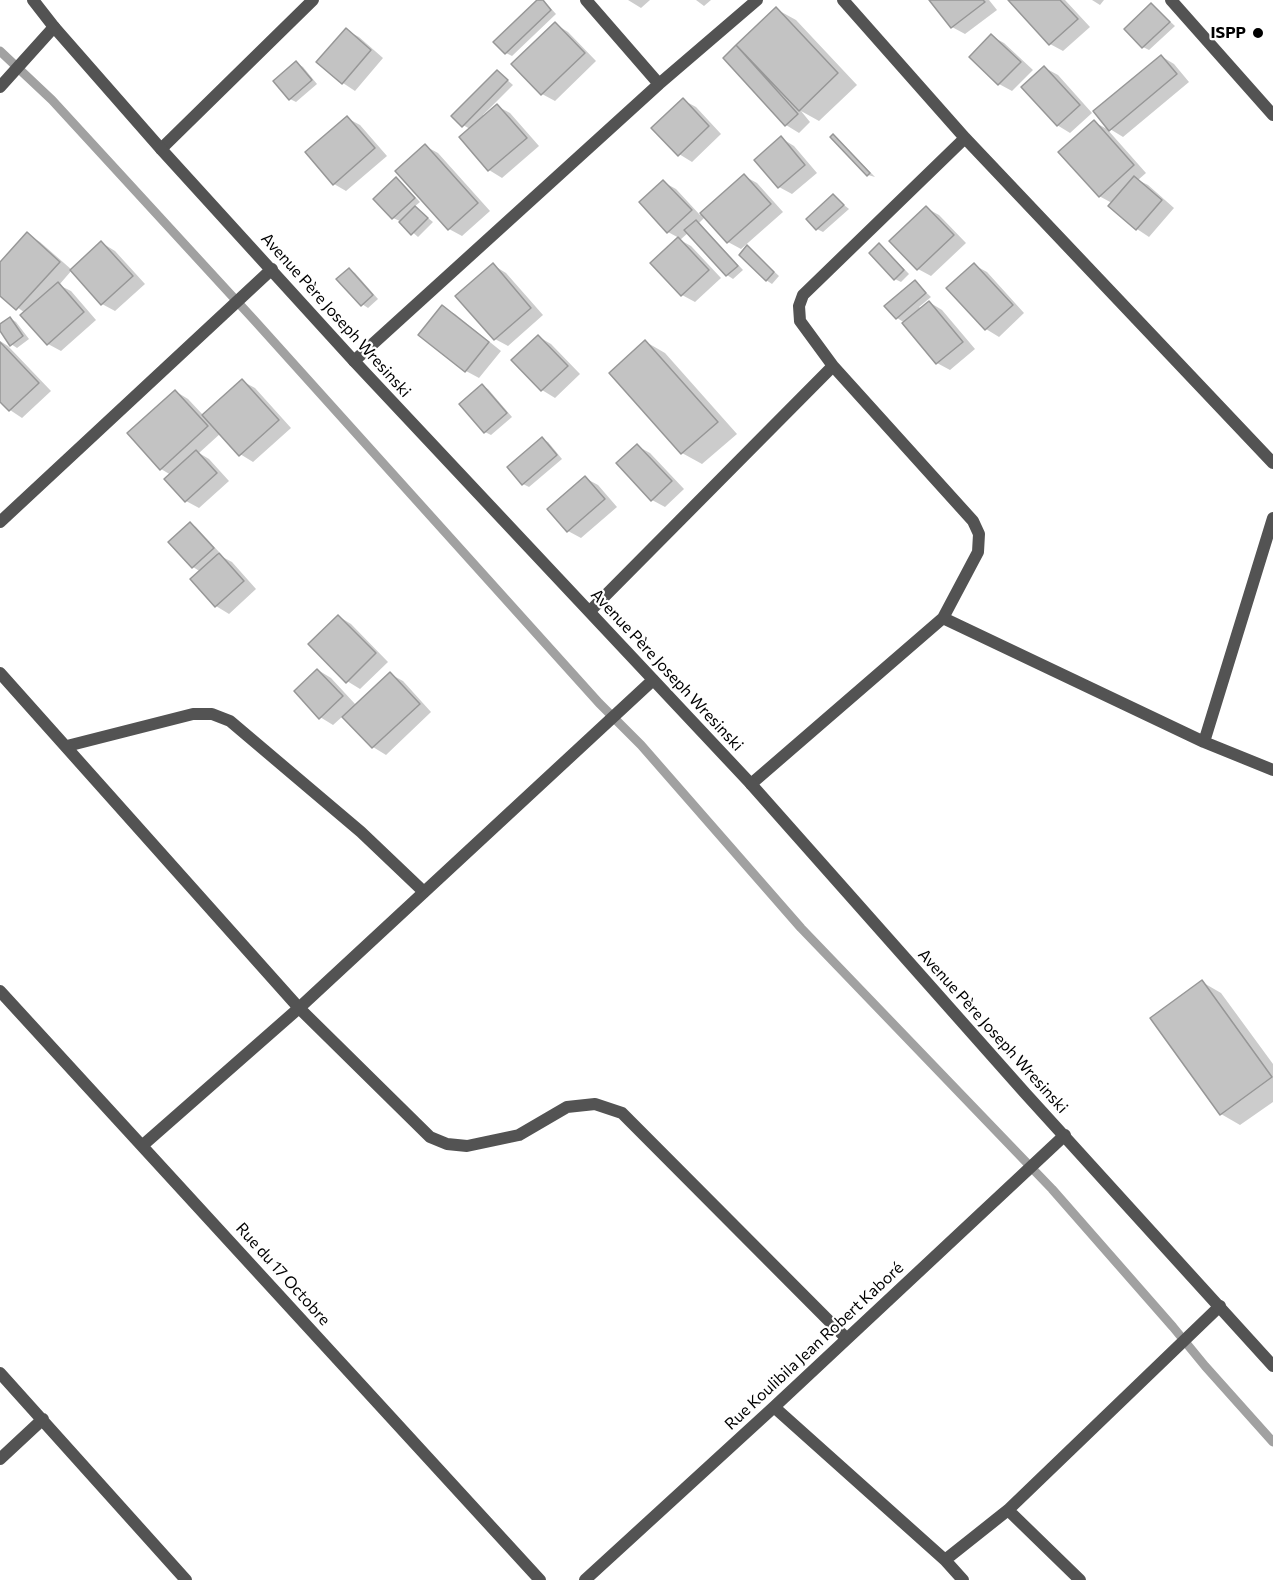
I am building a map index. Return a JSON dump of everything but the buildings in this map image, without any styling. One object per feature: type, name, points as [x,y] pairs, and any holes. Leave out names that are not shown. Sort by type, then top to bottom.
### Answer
[{"type":"street","name":"Avenue Père Joseph Wresinski","points":[[33,0],[161,149],[354,361],[751,784],[1025,1093],[1273,1366]]},
{"type":"street","points":[[161,149],[314,0]]},
{"type":"street","points":[[586,0],[659,84]]},
{"type":"street","points":[[354,361],[659,84],[757,0]]},
{"type":"street","points":[[843,0],[965,138],[1273,463]]},
{"type":"street","points":[[1172,0],[1273,115]]},
{"type":"street","points":[[4,83],[54,27]]},
{"type":"street","points":[[751,784],[943,618],[978,552],[979,534],[973,521],[833,366],[800,321],[799,306],[803,295],[965,138]]},
{"type":"street","points":[[0,522],[272,269]]},
{"type":"street","points":[[590,611],[833,366]]},
{"type":"street","points":[[1204,742],[1273,518]]},
{"type":"street","points":[[943,618],[1204,742],[1273,771]]},
{"type":"street","points":[[0,673],[299,1008],[430,1137],[447,1144],[467,1146],[519,1135],[567,1107],[595,1104],[622,1113],[846,1338]]},
{"type":"street","points":[[143,1145],[299,1008],[653,680]]},
{"type":"street","points":[[67,746],[194,714],[212,714],[230,721],[361,832],[424,892]]},
{"type":"street","name":"Rue du 17 Octobre","points":[[0,991],[540,1580]]},
{"type":"street","name":"Rue Koulibila Jean Robert Kaboré","points":[[585,1580],[1065,1135]]},
{"type":"street","points":[[945,1560],[1008,1510],[1220,1306]]},
{"type":"street","points":[[0,1372],[186,1580]]},
{"type":"street","points":[[774,1407],[945,1560],[963,1580]]},
{"type":"street","points":[[0,1459],[43,1419]]},
{"type":"street","points":[[1008,1510],[1080,1580]]},
{"type":"waterway","points":[[0,51],[52,100],[255,321],[599,703],[641,745],[801,928],[1052,1189],[1273,1442]]},
{"type":"place","name":"ISPP","points":[[1258,33]]}]
